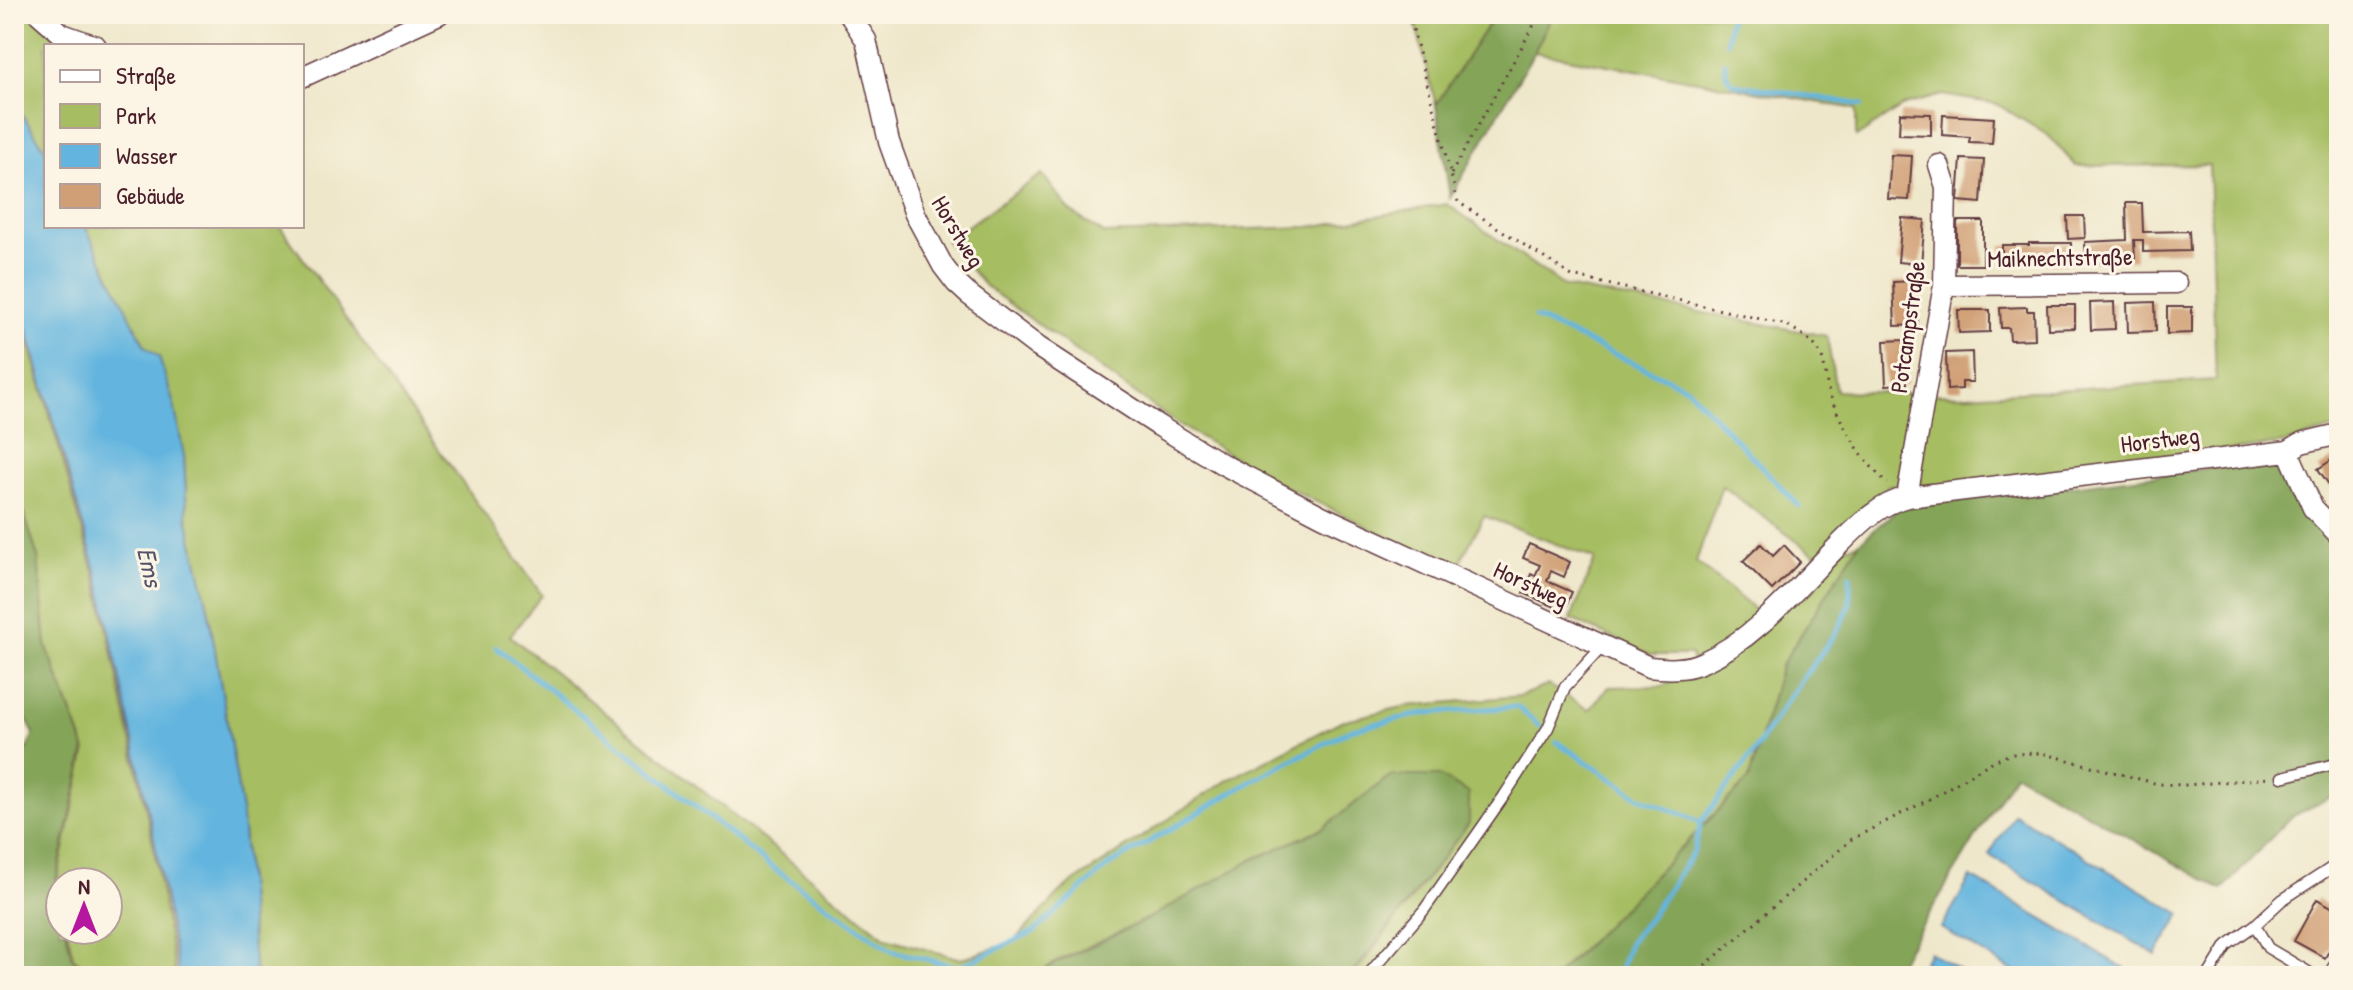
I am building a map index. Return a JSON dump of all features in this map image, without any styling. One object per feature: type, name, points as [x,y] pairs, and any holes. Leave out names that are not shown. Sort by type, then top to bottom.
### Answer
[{"type":"street","points":[[39,14],[62,34],[90,44]]},
{"type":"street","points":[[304,76],[439,14]]},
{"type":"street","name":"Horstweg","points":[[849,14],[866,40],[889,142],[906,193],[932,248],[956,283],[968,294],[1038,347],[1224,465],[1324,517],[1649,667],[1671,669],[1700,664],[1723,652],[1763,621],[1864,520],[1891,501],[2288,451],[2301,443],[2339,434]]},
{"type":"street","name":"Potcampstraße","points":[[1907,497],[1944,285],[1946,187],[1939,165]]},
{"type":"street","name":"Maiknechtstraße","points":[[1944,285],[2176,283]]},
{"type":"street","points":[[2288,451],[2313,508],[2339,535]]},
{"type":"lane","points":[[1367,976],[1424,910],[1548,728],[1565,687],[1602,647]]},
{"type":"lane","points":[[2282,777],[2339,763]]},
{"type":"lane","points":[[2208,976],[2227,945],[2282,900],[2339,863]]},
{"type":"lane","points":[[2255,925],[2268,948],[2315,976]]},
{"type":"lane","points":[[2328,976],[2339,957]]},
{"type":"path","points":[[1409,14],[1458,202],[1572,276],[1787,325],[1805,336],[1820,352],[1830,396],[1841,420],[1878,476],[1907,497]]},
{"type":"path","points":[[1451,174],[1540,14]]},
{"type":"path","points":[[1693,976],[1852,839],[2011,754],[2042,753],[2158,784],[2186,785],[2282,777]]},
{"type":"green space","points":[[14,14],[31,14],[64,44],[44,44],[44,148],[14,102]]},
{"type":"green space","points":[[1413,14],[1495,14],[1436,105]]},
{"type":"green space","points":[[1495,14],[1553,14],[1450,198],[1436,105]]},
{"type":"green space","points":[[1553,14],[2339,14],[2339,427],[2286,443],[1909,493],[1889,485],[1820,555],[1859,543],[1781,666],[1749,779],[1556,976],[1353,976],[1469,823],[1439,776],[1390,776],[1322,829],[1254,859],[1151,917],[1033,976],[255,976],[241,806],[208,608],[187,516],[184,456],[159,357],[145,346],[86,228],[281,228],[542,595],[510,636],[886,938],[961,959],[1013,942],[1065,888],[1226,781],[1341,721],[1407,706],[1520,696],[1549,685],[1589,710],[1609,687],[1663,686],[1695,671],[1691,655],[1650,655],[1571,619],[1595,559],[1484,516],[1456,570],[1280,484],[1176,423],[985,286],[946,241],[1042,174],[1070,211],[1104,234],[1309,227],[1447,204],[1565,287],[1827,336],[1836,391],[1968,395],[2216,380],[2209,165],[2076,166],[2049,136],[1997,104],[1942,95],[1905,105],[1856,137],[1856,109],[1534,52]],"holes":[[[1722,486],[1818,557],[1760,614],[1696,562]]]},
{"type":"green space","points":[[14,289],[98,585],[152,838],[176,976],[93,976],[73,957],[71,946],[124,946],[124,866],[60,866],[86,750],[46,645],[38,558],[14,480]]},
{"type":"green space","points":[[2268,461],[2284,470],[2316,527],[2339,542],[2339,793],[2291,817],[2222,890],[2015,773],[1891,976],[1556,976],[1749,779],[1781,666],[1859,543],[1899,508]]},
{"type":"green space","points":[[14,483],[38,558],[46,645],[85,749],[59,866],[44,866],[44,946],[69,946],[72,958],[92,976],[14,976],[14,773],[34,734],[14,695]]},
{"type":"green space","points":[[1390,776],[1439,776],[1469,793],[1469,823],[1356,969],[1346,976],[1033,976],[1151,917],[1254,859],[1322,829]]},
{"type":"water","name":"Ems","points":[[14,102],[44,148],[44,228],[86,228],[145,346],[159,357],[174,405],[184,456],[187,516],[208,608],[241,806],[255,976],[179,976],[154,838],[100,585],[14,282]]},
{"type":"water","points":[[2014,814],[2181,914],[2156,955],[1989,855]]},
{"type":"water","points":[[1971,877],[2137,976],[2021,976],[1941,928]]},
{"type":"water","points":[[1929,952],[1969,976],[1915,976]]},
{"type":"building","points":[[1900,113],[1931,114],[1931,135],[1899,134]]},
{"type":"building","points":[[1943,115],[1994,118],[1992,143],[1969,142],[1970,137],[1942,135]]},
{"type":"building","points":[[1891,155],[1912,156],[1909,200],[1888,199]]},
{"type":"building","points":[[1961,159],[1984,160],[1981,203],[1958,201]]},
{"type":"building","points":[[2126,203],[2142,203],[2143,232],[2189,231],[2190,251],[2143,252],[2143,240],[2134,240],[2135,260],[2086,262],[2085,242],[2127,240]]},
{"type":"building","points":[[2067,216],[2084,216],[2085,238],[2068,239]]},
{"type":"building","points":[[1902,218],[1925,220],[1921,264],[1898,262]]},
{"type":"building","points":[[1957,221],[1983,221],[1983,265],[1957,265]]},
{"type":"building","points":[[2071,243],[2071,264],[2002,261],[2002,245]]},
{"type":"building","points":[[1915,281],[1918,325],[1895,326],[1893,282]]},
{"type":"building","points":[[2114,302],[2115,329],[2091,330],[2090,303]]},
{"type":"building","points":[[2155,302],[2156,331],[2128,332],[2127,303]]},
{"type":"building","points":[[2047,305],[2075,305],[2075,328],[2048,329]]},
{"type":"building","points":[[2027,307],[2027,311],[2034,311],[2035,339],[2010,340],[2009,328],[2001,328],[2000,308]]},
{"type":"building","points":[[2167,307],[2192,307],[2192,333],[2167,334]]},
{"type":"building","points":[[1958,310],[1990,310],[1990,332],[1959,333]]},
{"type":"building","points":[[1905,340],[1907,384],[1886,385],[1884,341]]},
{"type":"building","points":[[1972,352],[1973,382],[1962,382],[1962,389],[1947,390],[1946,353]]},
{"type":"building","points":[[2339,455],[2339,494],[2337,496],[2318,469]]},
{"type":"building","points":[[1529,544],[1570,562],[1564,577],[1551,571],[1547,581],[1572,592],[1564,611],[1523,593],[1531,574],[1535,576],[1540,565],[1523,558]]},
{"type":"building","points":[[1761,544],[1773,556],[1784,545],[1800,562],[1772,590],[1743,561]]},
{"type":"building","points":[[2317,899],[2339,911],[2339,933],[2325,958],[2294,941]]},
{"type":"waterway","points":[[1727,42],[1730,14]]},
{"type":"waterway","points":[[1725,62],[1727,74],[1735,84],[1862,105]]},
{"type":"waterway","points":[[1535,318],[1686,387],[1799,506]]},
{"type":"waterway","points":[[1618,976],[1629,943],[1694,851],[1701,822],[1838,630],[1850,605],[1850,575]]},
{"type":"waterway","points":[[496,647],[773,868],[892,951],[959,967],[1035,931],[1108,866],[1259,777],[1352,729],[1426,713],[1517,707],[1540,726]]},
{"type":"waterway","points":[[1557,742],[1639,797],[1701,822]]}]
